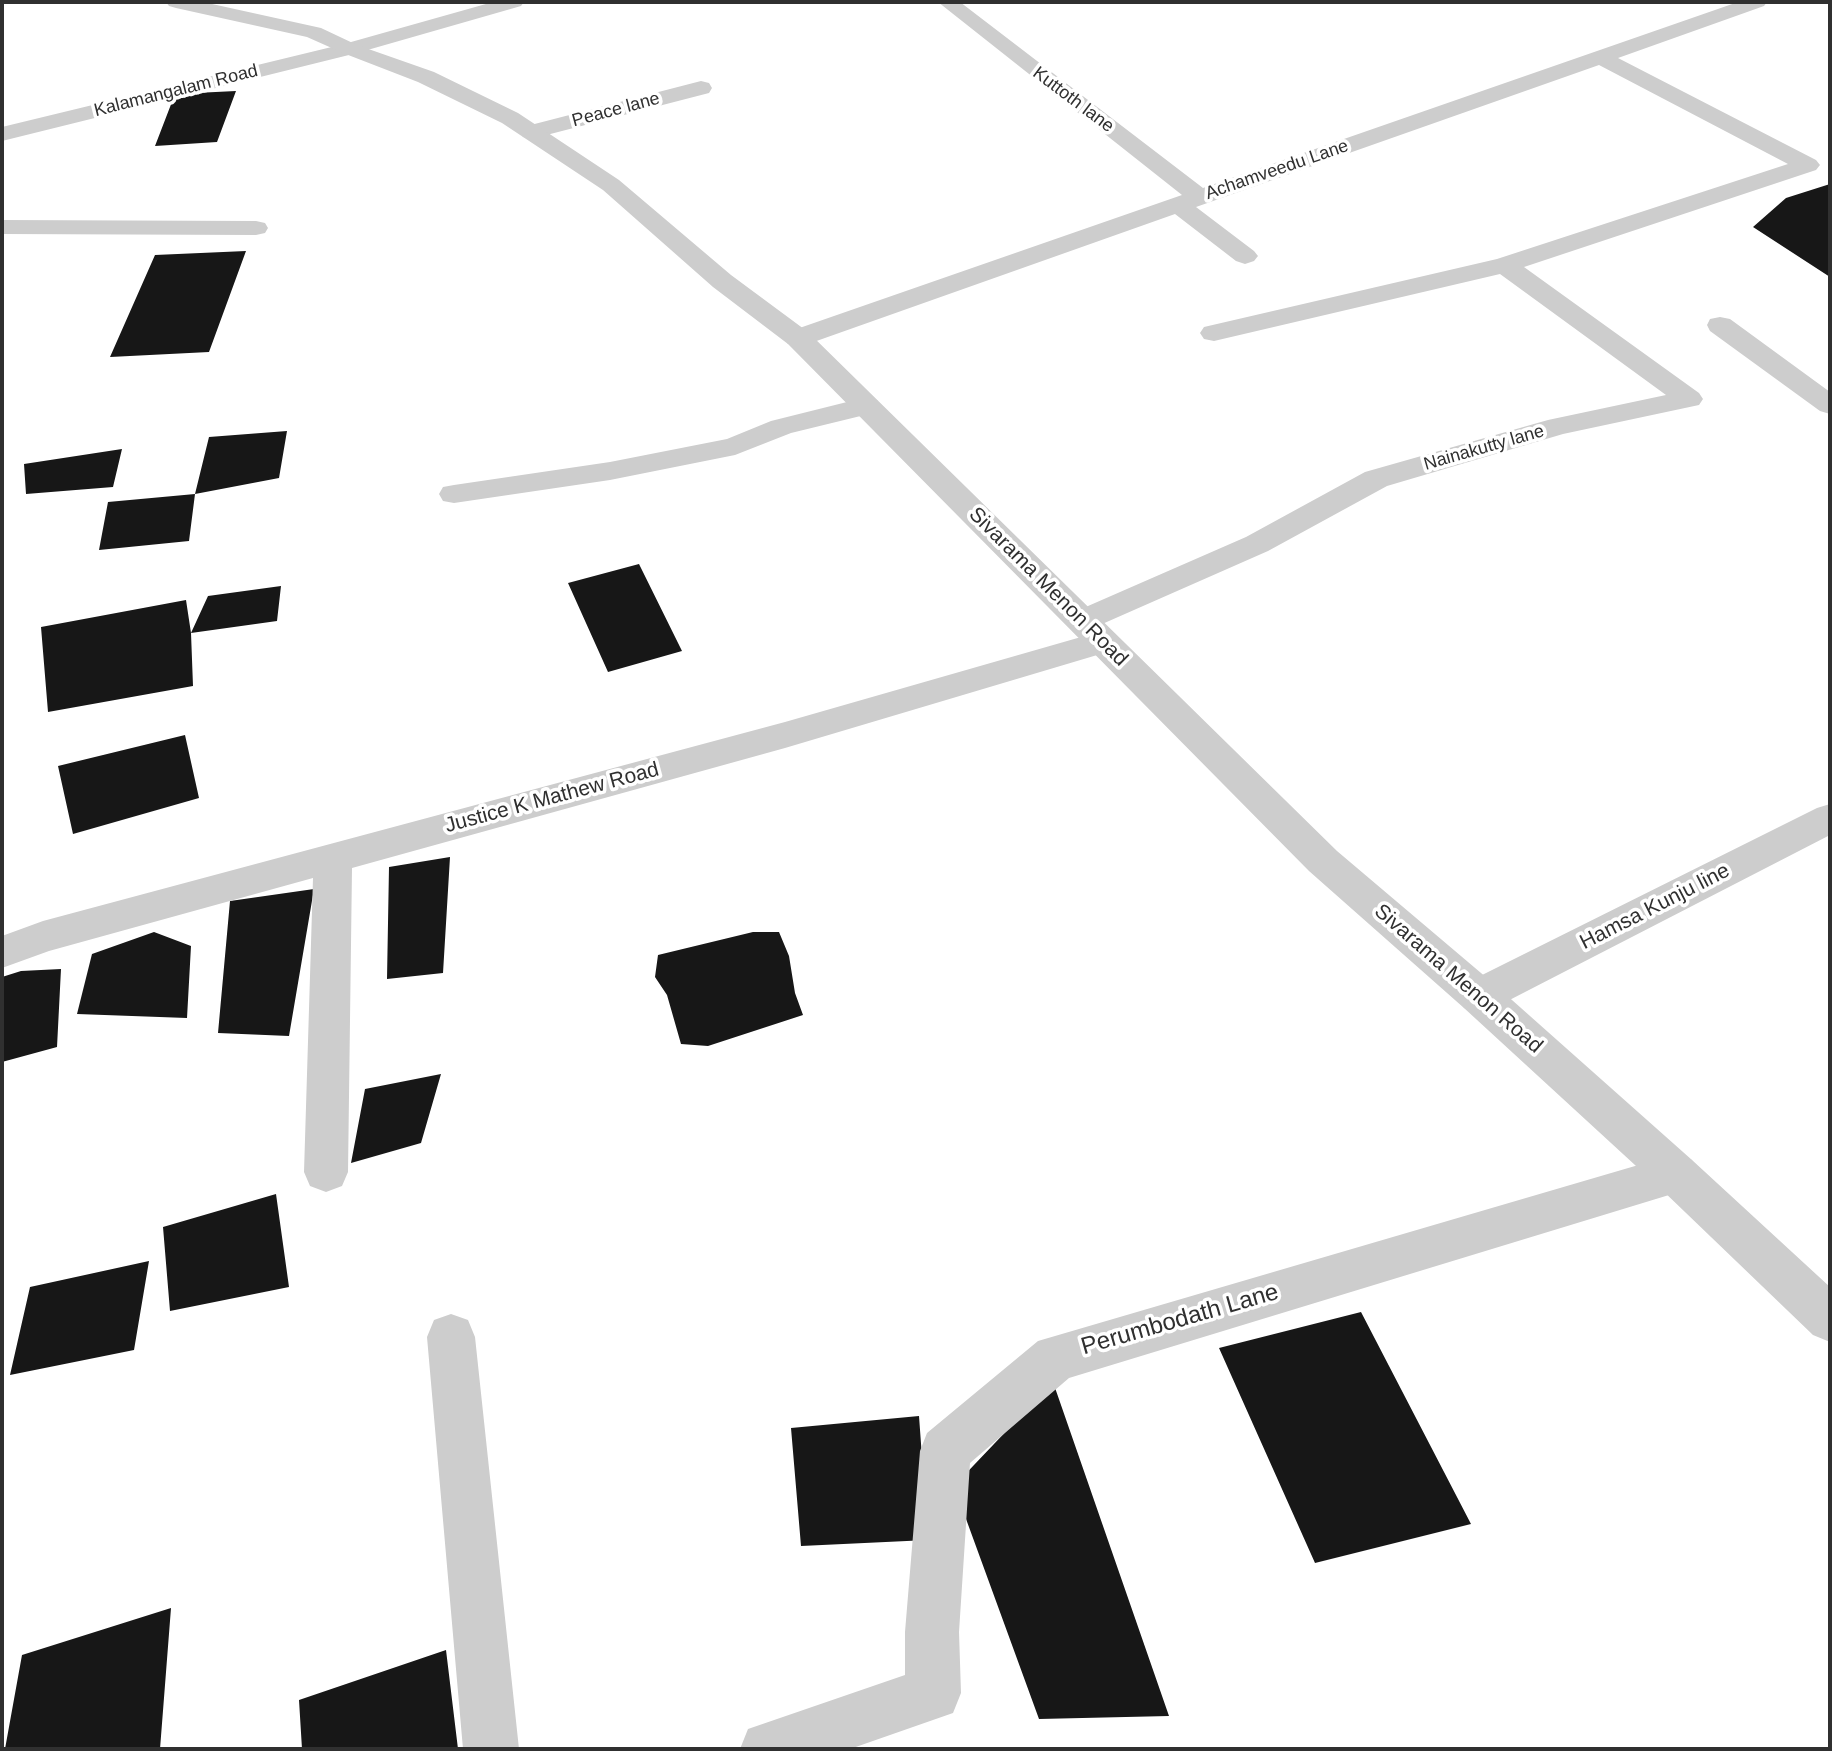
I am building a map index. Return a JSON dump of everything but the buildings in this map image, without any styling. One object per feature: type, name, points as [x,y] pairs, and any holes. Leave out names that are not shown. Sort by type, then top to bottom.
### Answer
[{"type":"street","name":"Sivarama Menon Road","points":[[176,2],[314,32],[350,49],[426,77],[510,118],[611,184],[722,281],[798,338],[1323,861],[1479,996],[1676,1174],[1830,1319]]},
{"type":"street","name":"Kalamangalam Road","points":[[2,134],[350,49],[514,2]]},
{"type":"street","name":"Kuttoth lane","points":[[948,2],[1189,201],[1245,256]]},
{"type":"street","name":"Achamveedu Lane","points":[[798,338],[1757,2]]},
{"type":"street","points":[[1214,333],[1504,265],[1581,242],[1808,165],[1600,57]]},
{"type":"street","name":"Peace lane","points":[[531,132],[701,88]]},
{"type":"street","points":[[2,228],[257,228]]},
{"type":"street","name":"Nainakutty lane","points":[[1093,632],[1376,478],[1558,426],[1689,399],[1504,265]]},
{"type":"street","points":[[1720,325],[1830,405]]},
{"type":"street","points":[[454,494],[610,471],[735,446],[781,427],[867,406]]},
{"type":"street","name":"Justice K Mathew Road","points":[[2,952],[43,937],[785,735],[1093,632]]},
{"type":"street","name":"Hamsa Kunju line","points":[[1479,996],[1830,818]]},
{"type":"street","points":[[326,1172],[333,858]]},
{"type":"street","name":"Perumbodath Lane","points":[[768,1749],[933,1693],[932,1632],[945,1451],[1055,1357],[1676,1174]]},
{"type":"street","points":[[451,1337],[491,1749]]}]
